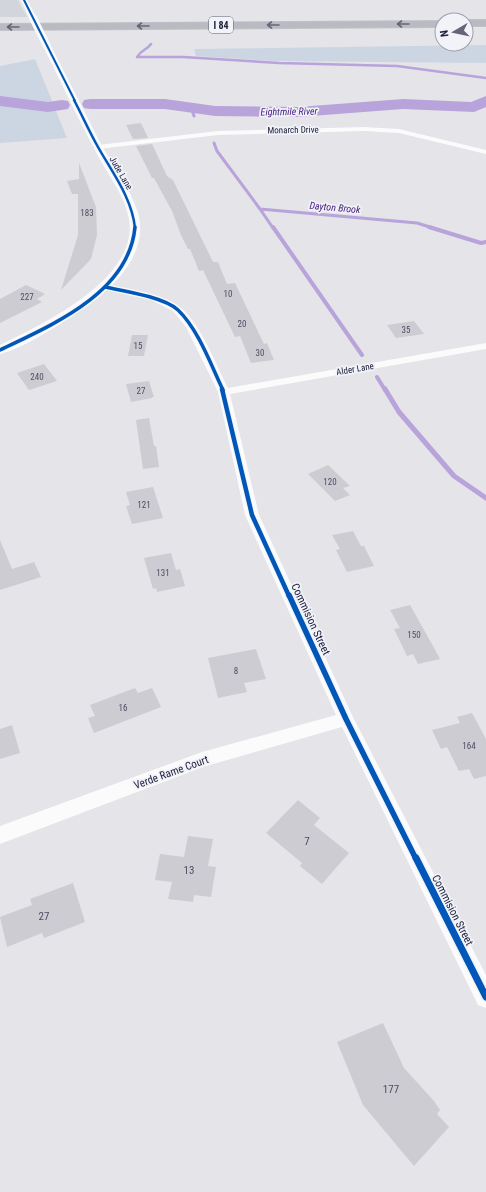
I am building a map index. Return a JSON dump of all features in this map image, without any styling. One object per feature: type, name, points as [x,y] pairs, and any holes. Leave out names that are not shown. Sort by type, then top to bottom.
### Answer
[{"type":"highway","points":[[474,24],[486,23]]},
{"type":"highway","name":"I 84","points":[[0,27],[434,24]]},
{"type":"highway","points":[[31,38],[51,42]]},
{"type":"street","name":"Jude Lane","points":[[0,350],[47,327],[77,309],[105,287],[126,259],[136,227],[129,203],[98,147],[51,42],[33,18],[24,0]]},
{"type":"street","name":"Monarch Drive","points":[[98,147],[218,133],[364,129],[399,131],[486,152]]},
{"type":"street","name":"Commision Street","points":[[105,287],[154,298],[178,309],[191,326],[224,392],[252,514],[346,719],[486,997]]},
{"type":"street","name":"Alder Lane","points":[[224,392],[486,346]]},
{"type":"street","name":"Verde Rame Court","points":[[0,835],[202,760],[346,719]]},
{"type":"shaded area","points":[[0,0],[18,0],[27,17],[0,17]]},
{"type":"shaded area","points":[[474,45],[486,45],[486,63],[271,61],[196,56],[194,49],[434,46],[434,52],[474,52]]},
{"type":"shaded area","points":[[35,59],[67,138],[0,143],[0,66]]},
{"type":"building","points":[[141,123],[148,138],[133,139],[126,125]]},
{"type":"building","points":[[152,144],[167,176],[173,180],[213,262],[218,262],[227,284],[235,283],[264,344],[267,343],[274,360],[251,363],[240,336],[235,337],[203,270],[199,271],[190,249],[188,249],[181,235],[172,211],[154,178],[152,178],[136,146]]},
{"type":"building","points":[[79,163],[96,207],[97,235],[91,259],[61,290],[78,235],[78,194],[72,194],[67,181],[79,179]]},
{"type":"building","points":[[26,285],[45,294],[37,299],[42,302],[0,323],[0,299]]},
{"type":"building","points":[[414,321],[424,334],[396,338],[387,325]]},
{"type":"building","points":[[132,335],[148,335],[144,356],[128,356]]},
{"type":"building","points":[[44,364],[57,381],[29,390],[17,373]]},
{"type":"building","points":[[149,381],[154,397],[131,402],[126,384]]},
{"type":"building","points":[[149,418],[154,446],[156,446],[159,467],[143,469],[136,420]]},
{"type":"building","points":[[328,465],[350,486],[343,488],[350,495],[335,501],[308,474]]},
{"type":"building","points":[[153,487],[163,518],[132,524],[126,506],[130,505],[126,492]]},
{"type":"building","points":[[353,531],[361,546],[364,546],[374,566],[347,572],[336,550],[340,549],[332,535]]},
{"type":"building","points":[[0,540],[12,569],[34,562],[41,577],[0,590]]},
{"type":"building","points":[[171,553],[176,570],[180,569],[185,586],[157,592],[156,588],[153,589],[144,558]]},
{"type":"building","points":[[410,605],[440,659],[418,664],[413,654],[407,656],[394,629],[400,628],[390,610]]},
{"type":"building","points":[[256,649],[266,679],[244,683],[247,692],[218,698],[208,658]]},
{"type":"building","points":[[135,688],[138,693],[152,688],[161,707],[94,733],[88,718],[95,716],[90,705]]},
{"type":"building","points":[[472,713],[486,739],[486,776],[474,779],[469,769],[459,771],[447,747],[441,749],[432,730],[460,723],[457,717]]},
{"type":"building","points":[[12,725],[20,753],[0,759],[0,729]]},
{"type":"building","points":[[298,800],[320,818],[314,825],[349,853],[322,884],[300,866],[302,863],[266,833]]},
{"type":"building","points":[[188,836],[213,839],[208,866],[216,867],[211,897],[194,895],[193,902],[168,899],[172,882],[155,880],[160,854],[184,857]]},
{"type":"building","points":[[73,883],[85,922],[44,938],[42,933],[7,947],[0,917],[32,905],[30,899]]},
{"type":"building","points":[[383,1023],[404,1068],[434,1101],[440,1110],[437,1114],[449,1127],[414,1166],[363,1105],[337,1042]]},
{"type":"waterway","points":[[151,44],[137,57],[183,57],[279,63],[397,66],[486,78]]},
{"type":"waterway","name":"Eightmile River","points":[[0,101],[48,107],[62,105]]},
{"type":"waterway","name":"Eightmile River","points":[[90,104],[165,104],[215,111],[298,112],[403,104],[474,107],[486,101]]},
{"type":"waterway","name":"Dayton Brook","points":[[191,107],[194,116]]},
{"type":"waterway","name":"Dayton Brook","points":[[214,143],[217,151],[260,209]]},
{"type":"waterway","name":"Dayton Brook","points":[[260,209],[417,223],[433,228]]},
{"type":"waterway","points":[[260,209],[273,228]]},
{"type":"waterway","points":[[273,227],[362,355]]},
{"type":"waterway","name":"Dayton Brook","points":[[429,227],[481,243],[486,242]]},
{"type":"waterway","points":[[377,377],[385,390]]},
{"type":"waterway","points":[[385,389],[399,412],[454,476],[486,498]]},
{"type":"cycle path","points":[[0,350],[41,330],[63,317],[104,287],[120,270],[131,250],[135,228],[134,218],[125,195],[93,138],[24,0]]},
{"type":"cycle path","points":[[105,287],[154,298],[177,309],[191,326],[224,392],[252,515],[346,719],[486,997]]}]
